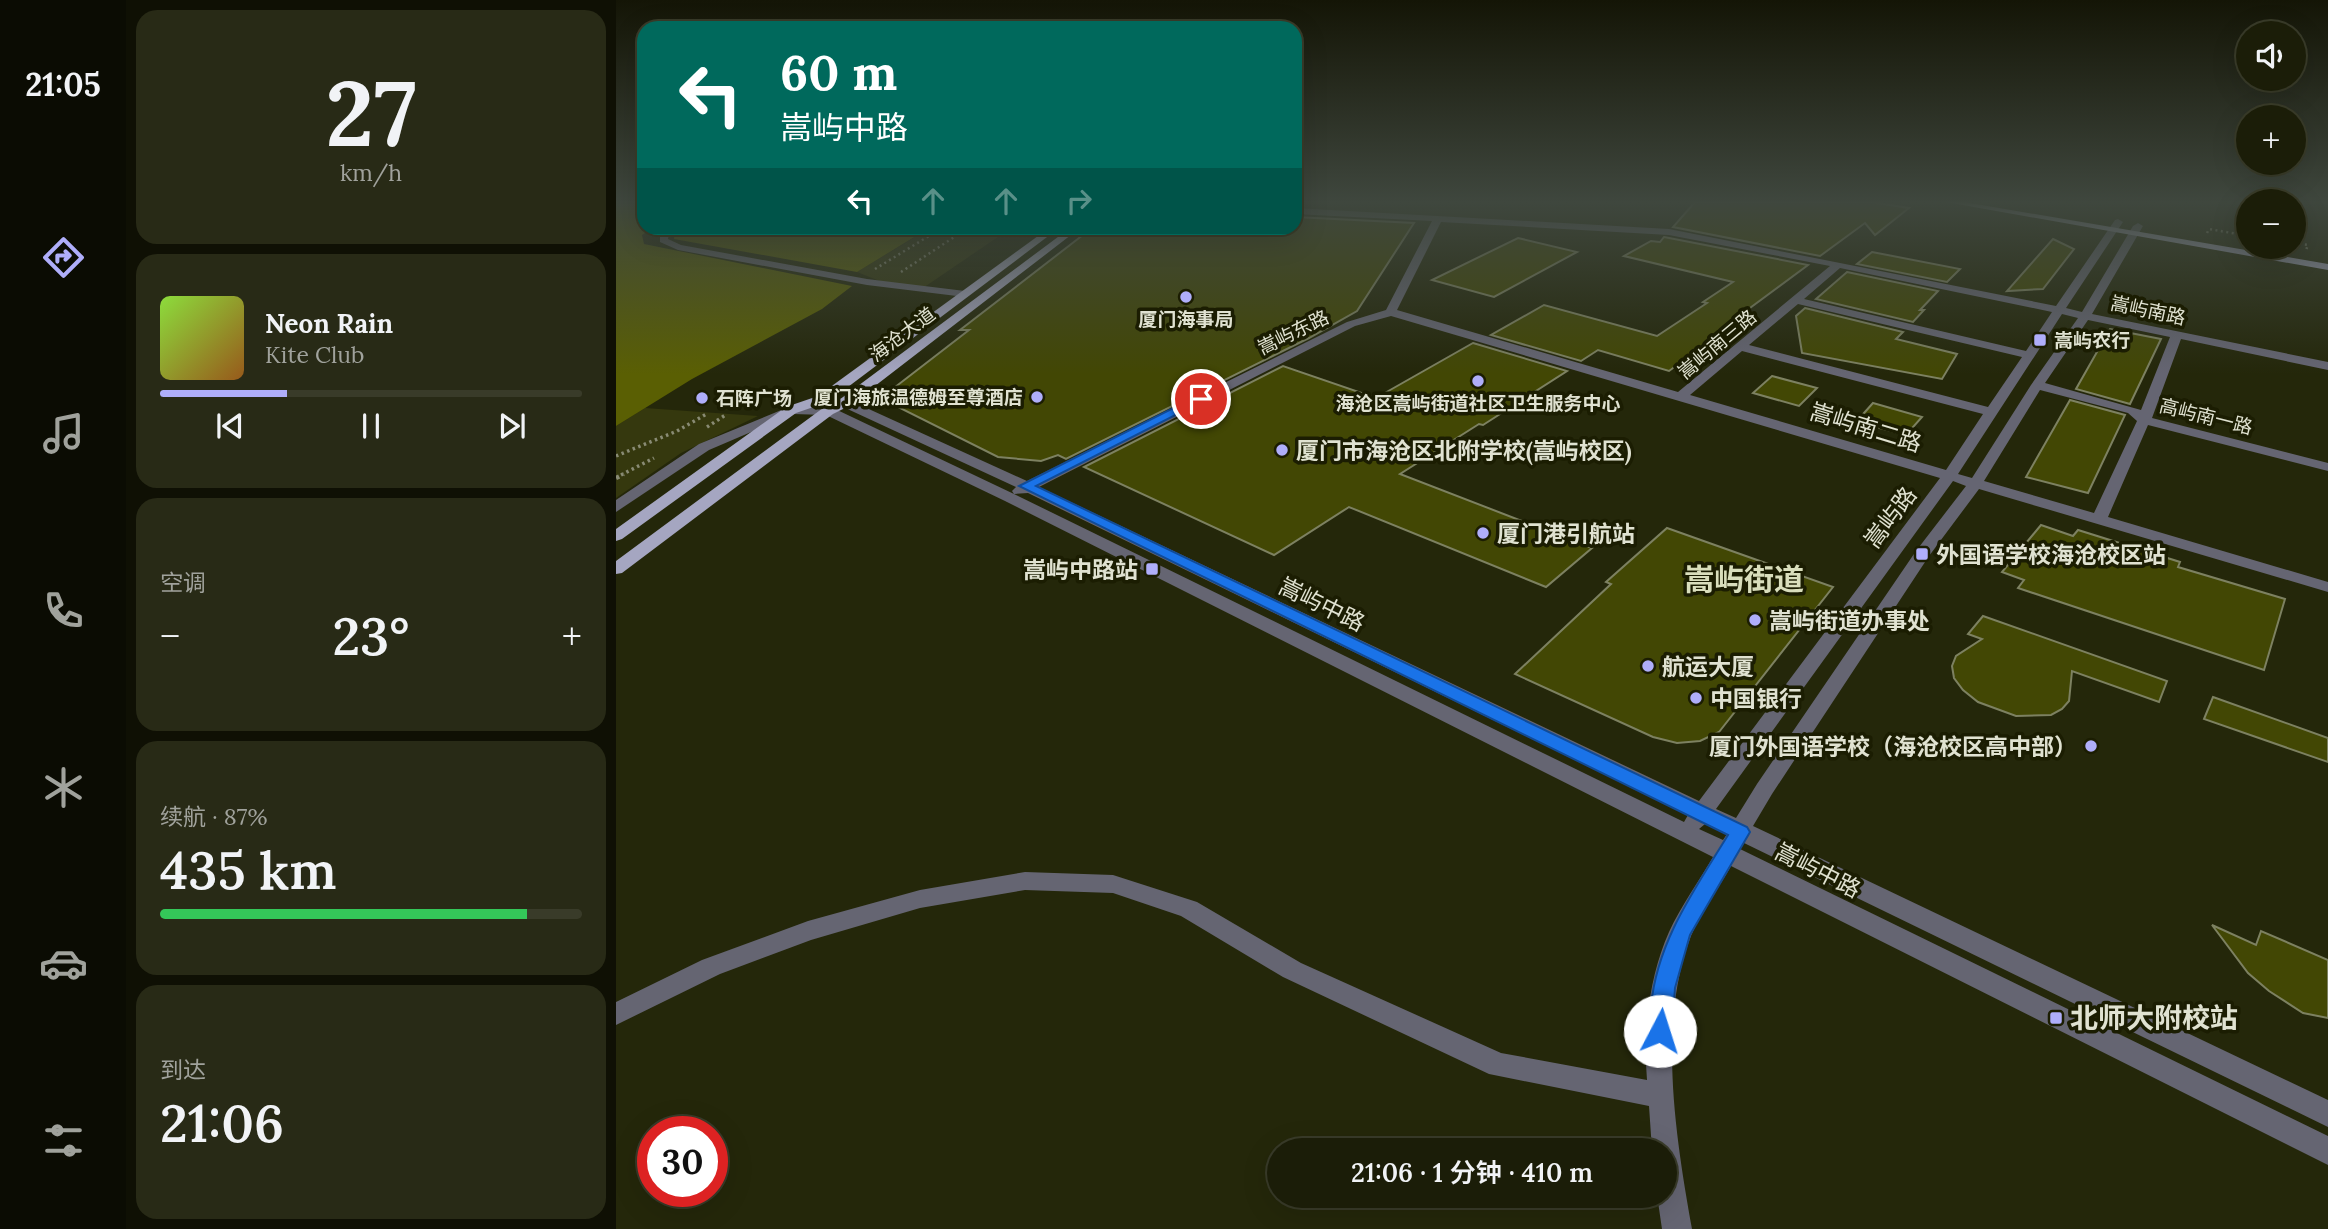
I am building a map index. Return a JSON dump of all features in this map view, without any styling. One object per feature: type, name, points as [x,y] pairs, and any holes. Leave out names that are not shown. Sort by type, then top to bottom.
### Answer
[{"type":"main road","name":"海沧大道","points":[[832,404],[965,294],[1012,259]]},
{"type":"main road","name":"海沧大道","points":[[616,569],[832,404],[1032,259]]},
{"type":"main road","points":[[2289,259],[2328,267]]},
{"type":"main road","points":[[616,536],[791,410]]},
{"type":"street","points":[[748,259],[883,284],[965,294]]},
{"type":"street","points":[[1391,312],[1417,259]]},
{"type":"street","name":"嵩屿南路","points":[[1810,259],[2328,366]]},
{"type":"street","name":"嵩屿路","points":[[1689,833],[1700,813],[1949,476],[2095,259]]},
{"type":"street","points":[[1677,1229],[1669,1180],[1658,1052],[1664,988],[1680,934],[1764,789],[1922,554],[1976,483],[2037,385],[2086,315],[2118,259]]},
{"type":"street","name":"嵩屿南三路","points":[[1681,396],[1839,265]]},
{"type":"street","points":[[1796,300],[2029,355]]},
{"type":"street","name":"嵩屿南二路","points":[[1391,312],[2328,587]]},
{"type":"street","name":"嵩屿东路","points":[[1018,492],[1351,324],[1391,312]]},
{"type":"street","points":[[2099,519],[2144,420],[2177,334]]},
{"type":"street","points":[[1742,347],[1991,412]]},
{"type":"street","name":"高屿南一路","points":[[2037,385],[2133,410],[2144,420],[2328,467]]},
{"type":"street","name":"嵩屿中路","points":[[791,410],[832,404],[1700,813],[1734,842],[2056,1018],[2328,1150]]},
{"type":"street","points":[[616,508],[704,447],[791,410]]},
{"type":"street","name":"嵩屿中路","points":[[1018,492],[1689,833],[1734,842],[2328,1114]]},
{"type":"street","points":[[616,1014],[711,967],[808,931],[920,899],[1025,881],[1113,884],[1189,909],[1292,970],[1498,1065],[1661,1095]]},
{"type":"path","points":[[859,279],[891,259]]},
{"type":"path","points":[[883,284],[920,259]]},
{"type":"path","points":[[616,456],[677,431],[708,413]]},
{"type":"green space","points":[[878,259],[965,259],[923,288],[887,284],[857,272]]},
{"type":"green space","points":[[645,408],[758,416],[681,453],[616,498],[616,426]]},
{"type":"shaded area","points":[[616,259],[720,259],[852,286],[822,309],[692,379],[616,426]]},
{"type":"shaded area","points":[[787,259],[878,259],[857,272]]},
{"type":"building","points":[[1051,259],[1390,259],[1357,311],[1309,338],[1066,459],[1058,455],[1041,461],[998,457],[888,402],[890,391],[969,330],[960,330]]},
{"type":"building","points":[[1474,259],[1563,259],[1494,297],[1432,280]]},
{"type":"building","points":[[1638,259],[1779,259],[1808,265],[1669,371],[1598,350],[1581,361],[1491,335],[1544,305],[1657,336],[1733,282]]},
{"type":"building","points":[[1863,259],[1910,259],[1960,269],[1947,282],[1857,264]]},
{"type":"building","points":[[2035,259],[2066,259],[2043,289],[2007,291]]},
{"type":"building","points":[[1847,272],[1938,291],[1913,322],[1816,299]]},
{"type":"building","points":[[1805,308],[1903,332],[1896,339],[1957,354],[1942,379],[1802,353],[1796,316]]},
{"type":"building","points":[[2110,329],[2161,339],[2130,404],[2076,389]]},
{"type":"building","name":"厦门市海沧区北附学校(嵩屿校区)","points":[[1473,343],[1567,371],[1400,474],[1592,548],[1546,587],[1349,507],[1274,555],[1084,467],[1283,366],[1376,398]]},
{"type":"building","points":[[1772,376],[1817,388],[1799,406],[1753,393]]},
{"type":"building","points":[[2070,400],[2125,415],[2088,493],[2026,477]]},
{"type":"building","points":[[1873,403],[1922,417],[1906,435],[1856,422]]},
{"type":"building","points":[[2041,525],[2073,536],[2078,530],[2180,562],[2178,567],[2285,599],[2264,670],[2018,588],[2024,580],[2002,572]]},
{"type":"building","name":"航运大厦","points":[[1667,528],[1833,587],[1719,732],[1700,741],[1677,743],[1653,737],[1515,674],[1611,584],[1606,582]]},
{"type":"building","points":[[1983,616],[2167,681],[2159,702],[2072,671],[2069,701],[2051,715],[2016,716],[1978,702],[1963,690],[1954,678],[1952,666],[1956,656],[1982,639],[1968,634]]},
{"type":"building","points":[[2213,697],[2328,738],[2328,762],[2204,719]]},
{"type":"building","points":[[2212,925],[2256,945],[2261,931],[2328,960],[2328,1018],[2303,1013],[2269,991],[2248,973]]},
{"type":"place","name":"厦门海事局","points":[[1186,297]]},
{"type":"place","name":"嵩屿农行","points":[[2040,340]]},
{"type":"place","name":"海沧区嵩屿街道社区卫生服务中心","points":[[1478,381]]},
{"type":"place","name":"厦门海旅温德姆至尊酒店","points":[[1037,397]]},
{"type":"place","name":"石阵广场","points":[[702,398]]},
{"type":"place","name":"厦门市海沧区北附学校(嵩屿校区)","points":[[1282,450]]},
{"type":"place","name":"厦门港引航站","points":[[1483,533]]},
{"type":"place","name":"外国语学校海沧校区站","points":[[1922,554]]},
{"type":"place","name":"嵩屿中路站","points":[[1152,569]]},
{"type":"place","name":"嵩屿街道办事处","points":[[1755,620]]},
{"type":"place","name":"航运大厦","points":[[1648,666]]},
{"type":"place","name":"中国银行","points":[[1696,698]]},
{"type":"place","name":"厦门外国语学校（海沧校区高中部）","points":[[2091,746]]},
{"type":"place","name":"北师大附校站","points":[[2056,1018]]},
{"type":"district","name":"嵩屿街道","points":[[1744,579]]},
{"type":"route","points":[[1201,399],[1026,486],[1084,517],[1740,832],[1680,934],[1664,988],[1660,1031]]}]
